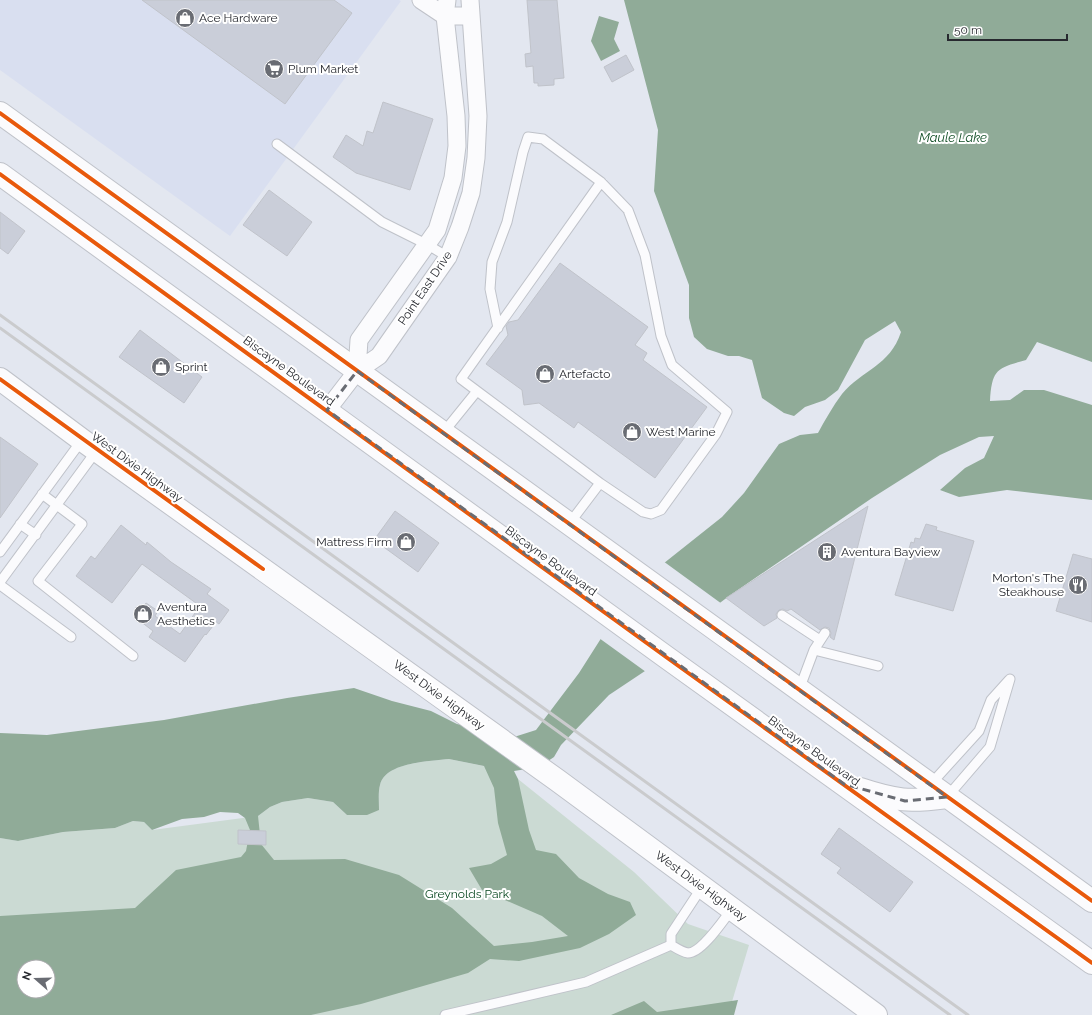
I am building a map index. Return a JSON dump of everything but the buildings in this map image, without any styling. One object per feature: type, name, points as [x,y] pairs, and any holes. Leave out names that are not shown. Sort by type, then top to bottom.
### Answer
[{"type":"main road","points":[[0,113],[1092,901]]},
{"type":"main road","name":"Biscayne Boulevard","points":[[0,174],[1092,963]]},
{"type":"main road","name":"West Dixie Highway","points":[[0,379],[557,780],[876,1015]]},
{"type":"main road","points":[[844,784],[886,798],[905,801],[939,791]]},
{"type":"street","points":[[421,0],[446,8],[470,8]]},
{"type":"street","name":"Point East Drive","points":[[357,371],[359,340],[438,230],[453,178],[457,146],[456,116],[446,8]]},
{"type":"street","name":"Point East Drive","points":[[326,410],[357,371],[379,356],[448,257],[460,227],[472,193],[476,158],[478,116],[470,8]]},
{"type":"lane","points":[[498,328],[490,290],[492,262],[507,222],[523,152],[528,137],[543,139],[601,182],[628,210],[645,255],[661,336],[672,365],[727,412],[716,434],[661,510],[650,514],[643,512],[600,483],[461,380],[498,328],[601,182]]},
{"type":"lane","points":[[277,144],[382,222],[428,245],[448,257]]},
{"type":"lane","points":[[443,433],[477,391]]},
{"type":"lane","points":[[0,552],[42,494],[90,445]]},
{"type":"lane","points":[[0,582],[58,505],[90,445]]},
{"type":"lane","points":[[569,524],[600,483]]},
{"type":"lane","points":[[42,494],[82,524],[38,581],[133,656]]},
{"type":"lane","points":[[20,524],[36,535]]},
{"type":"lane","points":[[0,585],[71,637]]},
{"type":"lane","points":[[782,614],[823,637],[814,650],[799,691]]},
{"type":"lane","points":[[814,650],[878,666]]},
{"type":"lane","points":[[1010,679],[990,747],[939,791],[979,731],[991,700],[1010,679]]},
{"type":"lane","points":[[671,945],[671,934],[702,887]]},
{"type":"lane","points":[[671,945],[679,950],[689,953],[694,951],[707,941],[732,909]]},
{"type":"lane","points":[[445,1015],[586,982],[671,945]]},
{"type":"highlighted area","points":[[357,371],[947,797],[905,801],[844,784],[327,410]]},
{"type":"shaded area","points":[[0,0],[401,1],[230,236],[0,70]]},
{"type":"green space","name":"Greynolds Park","points":[[449,759],[508,771],[634,872],[688,924],[749,945],[728,1015],[0,1015],[0,838],[18,841],[63,832],[115,828],[133,821],[144,822],[152,830],[258,816],[270,807],[282,802],[308,798],[333,802],[347,815],[379,810],[380,785],[384,777],[399,767],[421,762]]},
{"type":"water","name":"Maule Lake","points":[[624,0],[1092,0],[1092,362],[1037,342],[1026,360],[1008,365],[998,372],[992,382],[990,401],[1010,400],[1024,390],[1044,390],[1092,405],[1092,500],[1007,490],[959,497],[940,490],[965,468],[984,458],[994,436],[979,437],[940,455],[872,498],[729,596],[700,618],[666,657],[609,695],[561,745],[554,757],[539,767],[514,771],[518,779],[529,830],[536,850],[556,854],[579,878],[608,894],[630,902],[636,915],[609,934],[580,948],[519,961],[490,959],[468,973],[361,1004],[311,1015],[0,1015],[0,916],[135,908],[176,870],[241,857],[246,851],[250,830],[245,818],[238,813],[220,812],[204,817],[182,819],[152,830],[144,822],[133,821],[115,828],[63,832],[18,841],[0,838],[0,733],[47,735],[164,720],[287,698],[354,688],[392,701],[431,711],[457,724],[514,737],[536,730],[579,673],[614,618],[644,579],[722,517],[744,493],[779,444],[800,435],[818,433],[842,394],[890,353],[901,332],[895,321],[865,340],[838,390],[825,400],[805,407],[794,416],[784,413],[762,398],[752,360],[739,356],[728,356],[707,349],[694,337],[689,318],[689,285],[654,191],[658,130]],"holes":[[[449,759],[484,766],[494,788],[498,823],[507,855],[491,864],[469,868],[482,890],[542,916],[568,936],[494,946],[452,908],[399,875],[345,859],[274,860],[261,844],[258,816],[270,807],[282,802],[308,798],[333,802],[347,815],[367,815],[379,810],[380,785],[384,777],[399,767],[421,762]]]},
{"type":"water","points":[[599,16],[619,22],[614,39],[620,51],[601,61],[591,41]]},
{"type":"water","points":[[738,1000],[734,1015],[611,1015],[644,1001],[657,1012]]},
{"type":"pier","points":[[663,561],[722,604],[701,619],[667,658],[646,672],[599,638],[612,617],[643,577]]},
{"type":"railway","points":[[0,315],[968,1015]]},
{"type":"railway","points":[[0,328],[950,1015]]},
{"type":"cycle path","points":[[0,113],[1092,901]]},
{"type":"cycle path","points":[[0,174],[666,657],[1092,963]]},
{"type":"cycle path","points":[[0,379],[263,569]]},
{"type":"place","name":"Ace Hardware","points":[[185,18]]},
{"type":"place","name":"Plum Market","points":[[274,69]]},
{"type":"place","name":"Sprint","points":[[161,367]]},
{"type":"place","name":"Artefacto","points":[[545,374]]},
{"type":"place","name":"West Marine","points":[[632,432]]},
{"type":"place","name":"Mattress Firm","points":[[406,542]]},
{"type":"place","name":"Aventura Bayview","points":[[827,552]]},
{"type":"place","name":"Morton's The Steakhouse","points":[[1078,585]]},
{"type":"place","name":"Aventura Aesthetics","points":[[143,614]]}]
